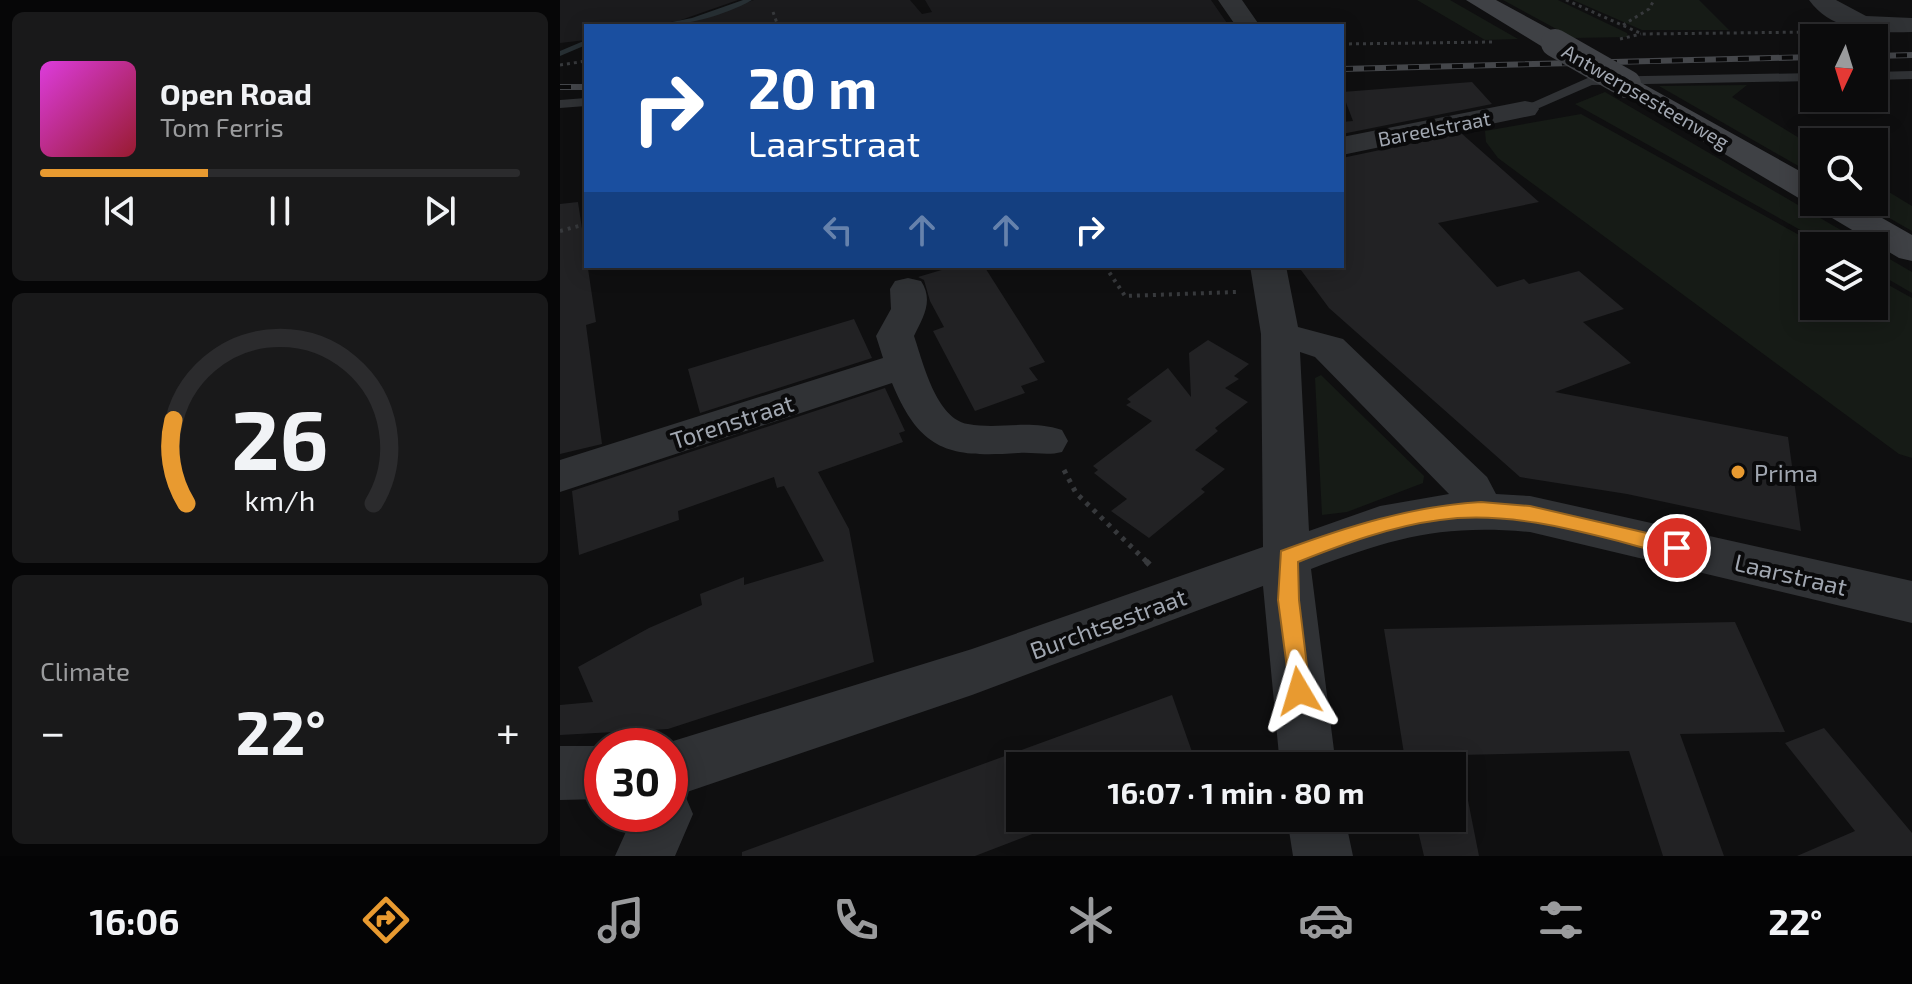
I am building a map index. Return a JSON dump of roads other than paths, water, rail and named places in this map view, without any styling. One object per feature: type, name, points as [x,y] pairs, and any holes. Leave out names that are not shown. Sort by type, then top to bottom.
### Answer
[{"type":"street","points":[[1230,0],[1247,24]]},
{"type":"street","name":"Antwerpsesteenweg","points":[[1478,0],[1800,185]]},
{"type":"street","points":[[1821,0],[1840,16],[1859,24],[1912,25]]},
{"type":"street","name":"Bareelstraat","points":[[1344,146],[1525,109]]},
{"type":"street","points":[[1853,216],[1912,250]]},
{"type":"street","points":[[1270,278],[1280,334],[1288,600],[1306,752]]},
{"type":"street","points":[[908,289],[909,309],[895,336],[904,365],[927,413],[953,436],[998,440],[1028,435],[1047,441]]},
{"type":"street","points":[[1280,334],[1329,348],[1471,489],[1481,510]]},
{"type":"street","name":"Torenstraat","points":[[560,476],[904,365]]},
{"type":"street","name":"Laarstraat","points":[[1288,557],[1380,524],[1439,512],[1481,510],[1530,514],[1912,602]]},
{"type":"street","name":"Burchtsestraat","points":[[688,781],[845,716],[1288,557]]},
{"type":"street","points":[[560,773],[584,772]]},
{"type":"street","name":"Burchtsestraat","points":[[645,856],[655,832]]},
{"type":"street","points":[[1319,832],[1323,856]]},
{"type":"lane","points":[[1888,76],[1912,75]]},
{"type":"lane","points":[[1525,109],[1590,81],[1800,77]]},
{"type":"lane","points":[[560,104],[584,102]]},
{"type":"waterway","points":[[668,24],[693,20],[749,0]]},
{"type":"waterway","points":[[560,54],[584,43]]},
{"type":"railway","points":[[1888,56],[1912,55]]},
{"type":"railway","points":[[1344,69],[1800,57]]},
{"type":"railway","points":[[560,87],[584,87]]},
{"type":"place","name":"Prima","points":[[1738,472]]}]
